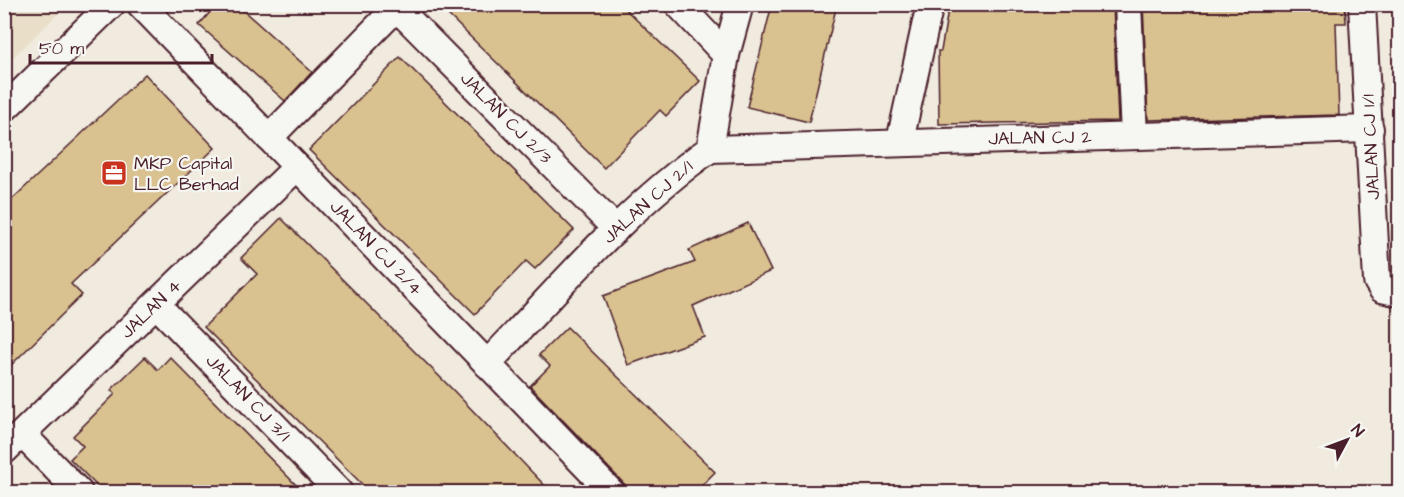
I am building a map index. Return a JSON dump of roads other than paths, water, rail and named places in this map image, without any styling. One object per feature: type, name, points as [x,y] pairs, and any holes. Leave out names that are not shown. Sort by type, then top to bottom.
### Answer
[{"type":"street","points":[[4,109],[111,4]]},
{"type":"street","name":"JALAN CJ 2/4","points":[[140,4],[611,492]]},
{"type":"street","points":[[678,4],[726,55]]},
{"type":"street","name":"JALAN CJ 2/1","points":[[487,364],[616,229],[676,172],[710,148],[726,55],[740,4]]},
{"type":"street","points":[[900,141],[930,4]]},
{"type":"street","points":[[1128,4],[1134,136]]},
{"type":"street","name":"JALAN CJ 1/1","points":[[1362,4],[1371,129],[1377,281],[1391,291]]},
{"type":"street","points":[[269,138],[399,6]]},
{"type":"street","name":"JALAN CJ 2/3","points":[[399,6],[616,229]]},
{"type":"street","name":"JALAN CJ 2","points":[[710,148],[1371,129]]},
{"type":"street","name":"JALAN 4","points":[[13,442],[297,167]]},
{"type":"street","name":"JALAN CJ 3/1","points":[[156,304],[339,492]]},
{"type":"street","points":[[13,442],[79,492]]},
{"type":"place","name":"MKP Capital LLC Berhad","points":[[114,173]]}]
